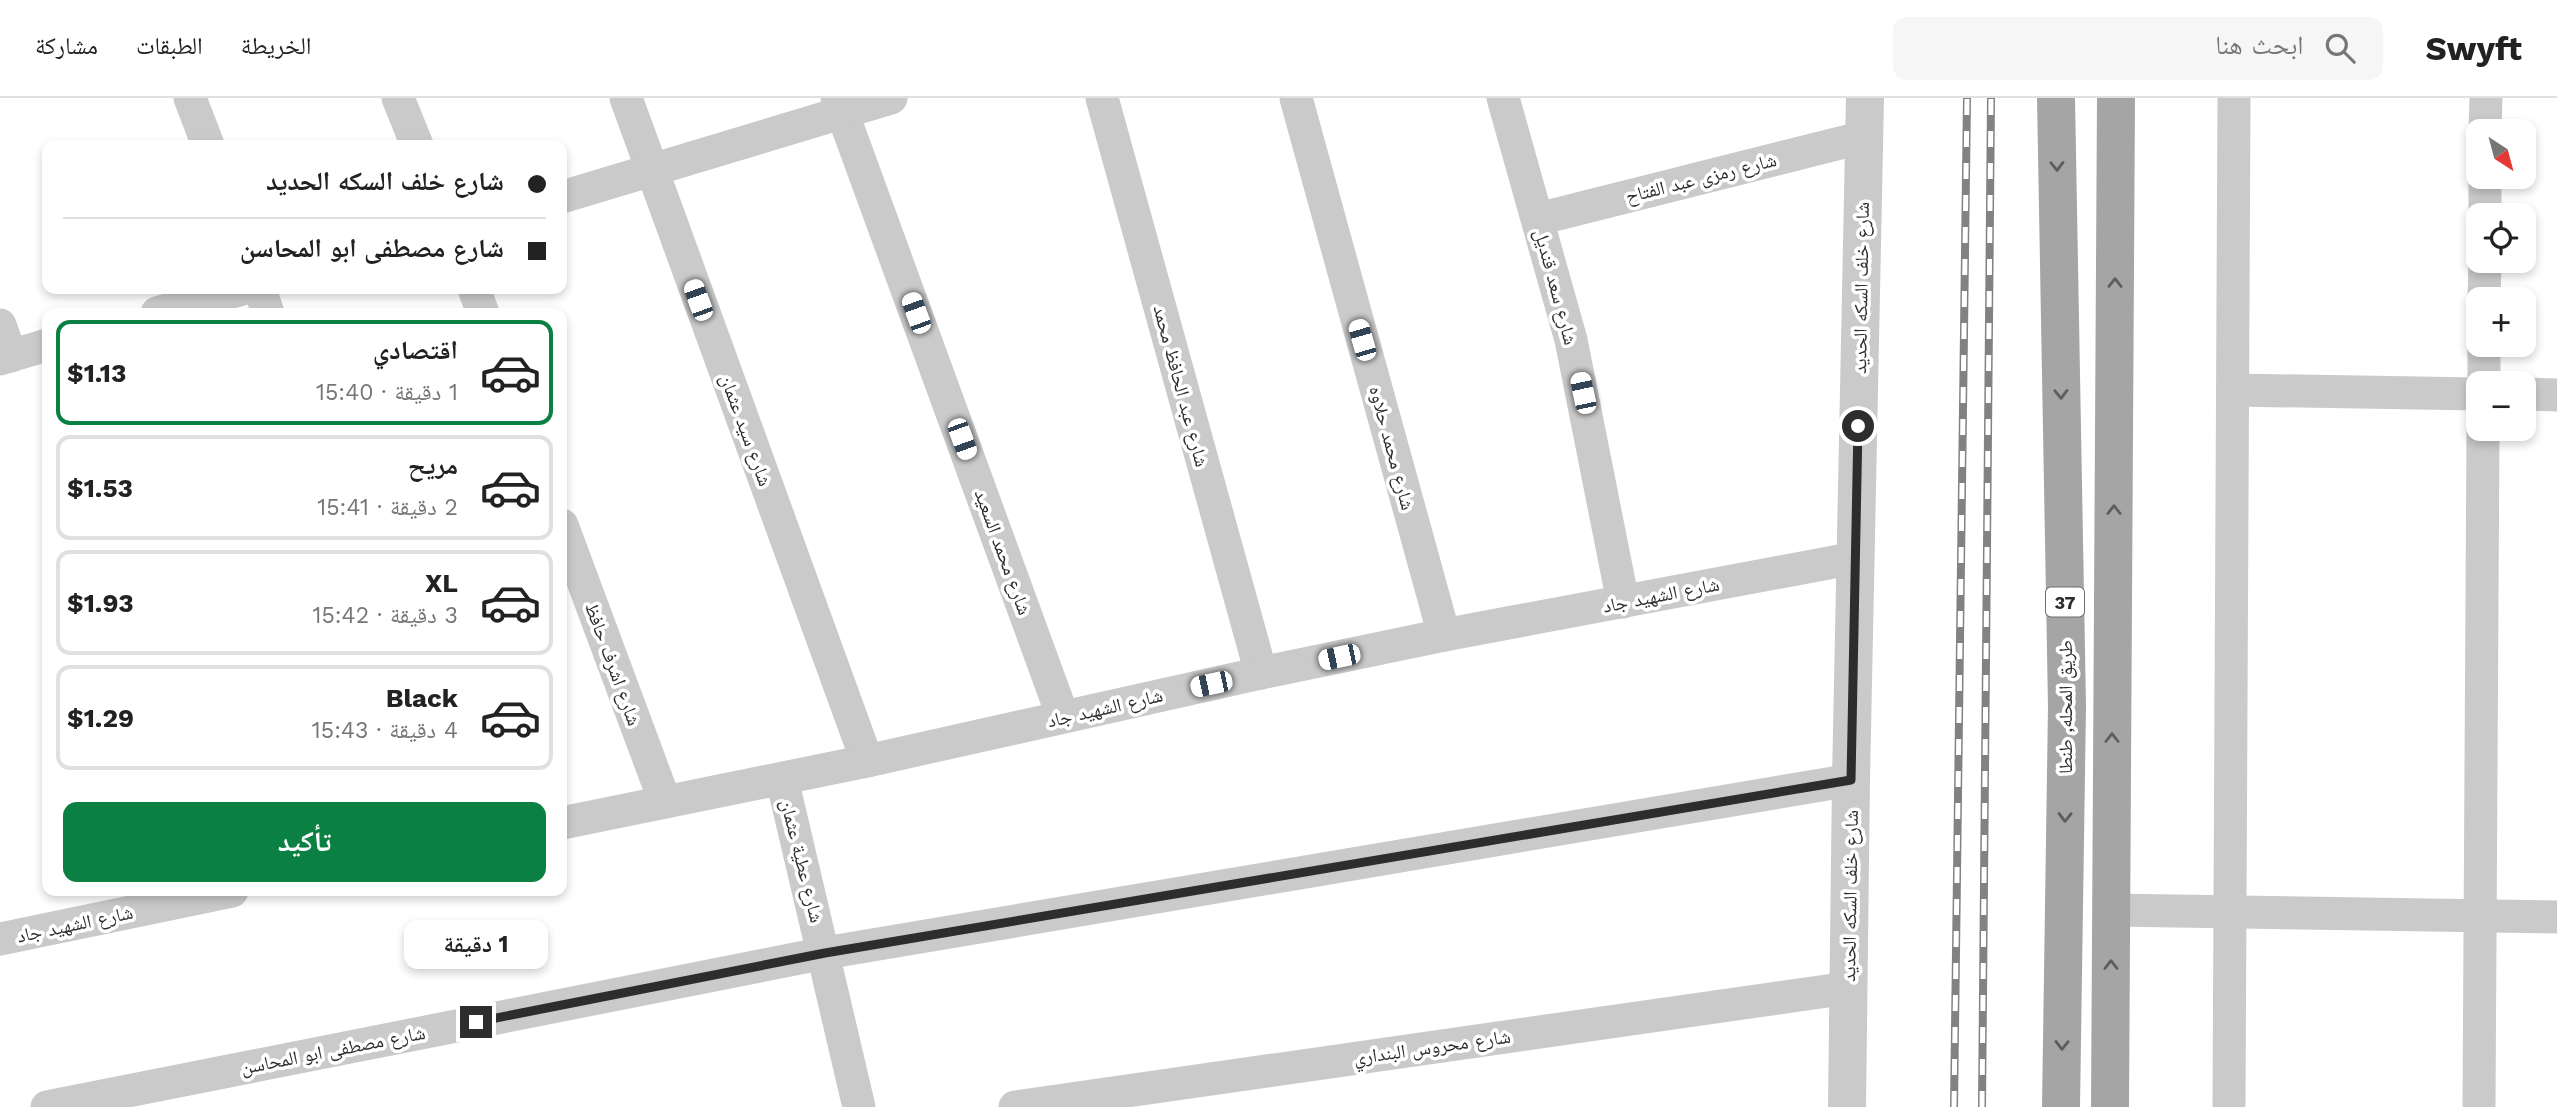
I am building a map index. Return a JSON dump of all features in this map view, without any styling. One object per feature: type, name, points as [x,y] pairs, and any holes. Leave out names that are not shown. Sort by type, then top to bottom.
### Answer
[{"type":"main road","name":"طريق المحله, طنطا","points":[[2056,98],[2067,706],[2061,1107]]},
{"type":"main road","name":"37","points":[[2110,1107],[2116,98]]},
{"type":"street","points":[[190,98],[206,140]]},
{"type":"street","points":[[398,98],[416,140]]},
{"type":"street","name":"شارع سيد عثمان","points":[[626,98],[867,761]]},
{"type":"street","points":[[567,196],[651,172],[840,104],[891,98]]},
{"type":"street","name":"شارع عبد الحافظ محمد","points":[[1102,98],[1261,673]]},
{"type":"street","name":"شارع محمد حلاوه","points":[[1296,98],[1444,635]]},
{"type":"street","name":"شارع سعد قنديل","points":[[1503,98],[1571,340],[1589,420],[1623,603]]},
{"type":"street","name":"شارع خلف السكه الحديد","points":[[1847,1107],[1865,98]]},
{"type":"street","points":[[2229,1107],[2234,98]]},
{"type":"street","points":[[2486,98],[2486,119]]},
{"type":"street","name":"شارع محمد السعيد","points":[[840,104],[1063,717]]},
{"type":"street","name":"شارع رمزى عبد الفتاح","points":[[1538,219],[1864,136]]},
{"type":"street","points":[[175,308],[224,294]]},
{"type":"street","points":[[0,325],[5,357],[42,346]]},
{"type":"street","points":[[2233,390],[2466,394]]},
{"type":"street","points":[[2536,394],[2557,395]]},
{"type":"street","points":[[2479,1107],[2483,441]]},
{"type":"street","name":"شارع اشرف حافظ","points":[[567,538],[665,802]]},
{"type":"street","name":"شارع الشهيد جاد","points":[[567,822],[867,761],[1444,635],[1855,558]]},
{"type":"street","name":"شارع عطية عثمان","points":[[782,779],[859,1107]]},
{"type":"street","name":"شارع مصطفى ابو المحاسن","points":[[47,1107],[825,953],[1851,780]]},
{"type":"street","name":"شارع الشهيد جاد","points":[[0,940],[208,896]]},
{"type":"street","points":[[2111,910],[2557,917]]},
{"type":"street","name":"شارع محروس البنداري","points":[[1015,1107],[1848,988]]},
{"type":"railway","points":[[1954,1107],[1967,98]]},
{"type":"railway","points":[[1982,1107],[1991,98]]},
{"type":"route","points":[[476,1022],[825,953],[1851,780],[1858,426]]}]
